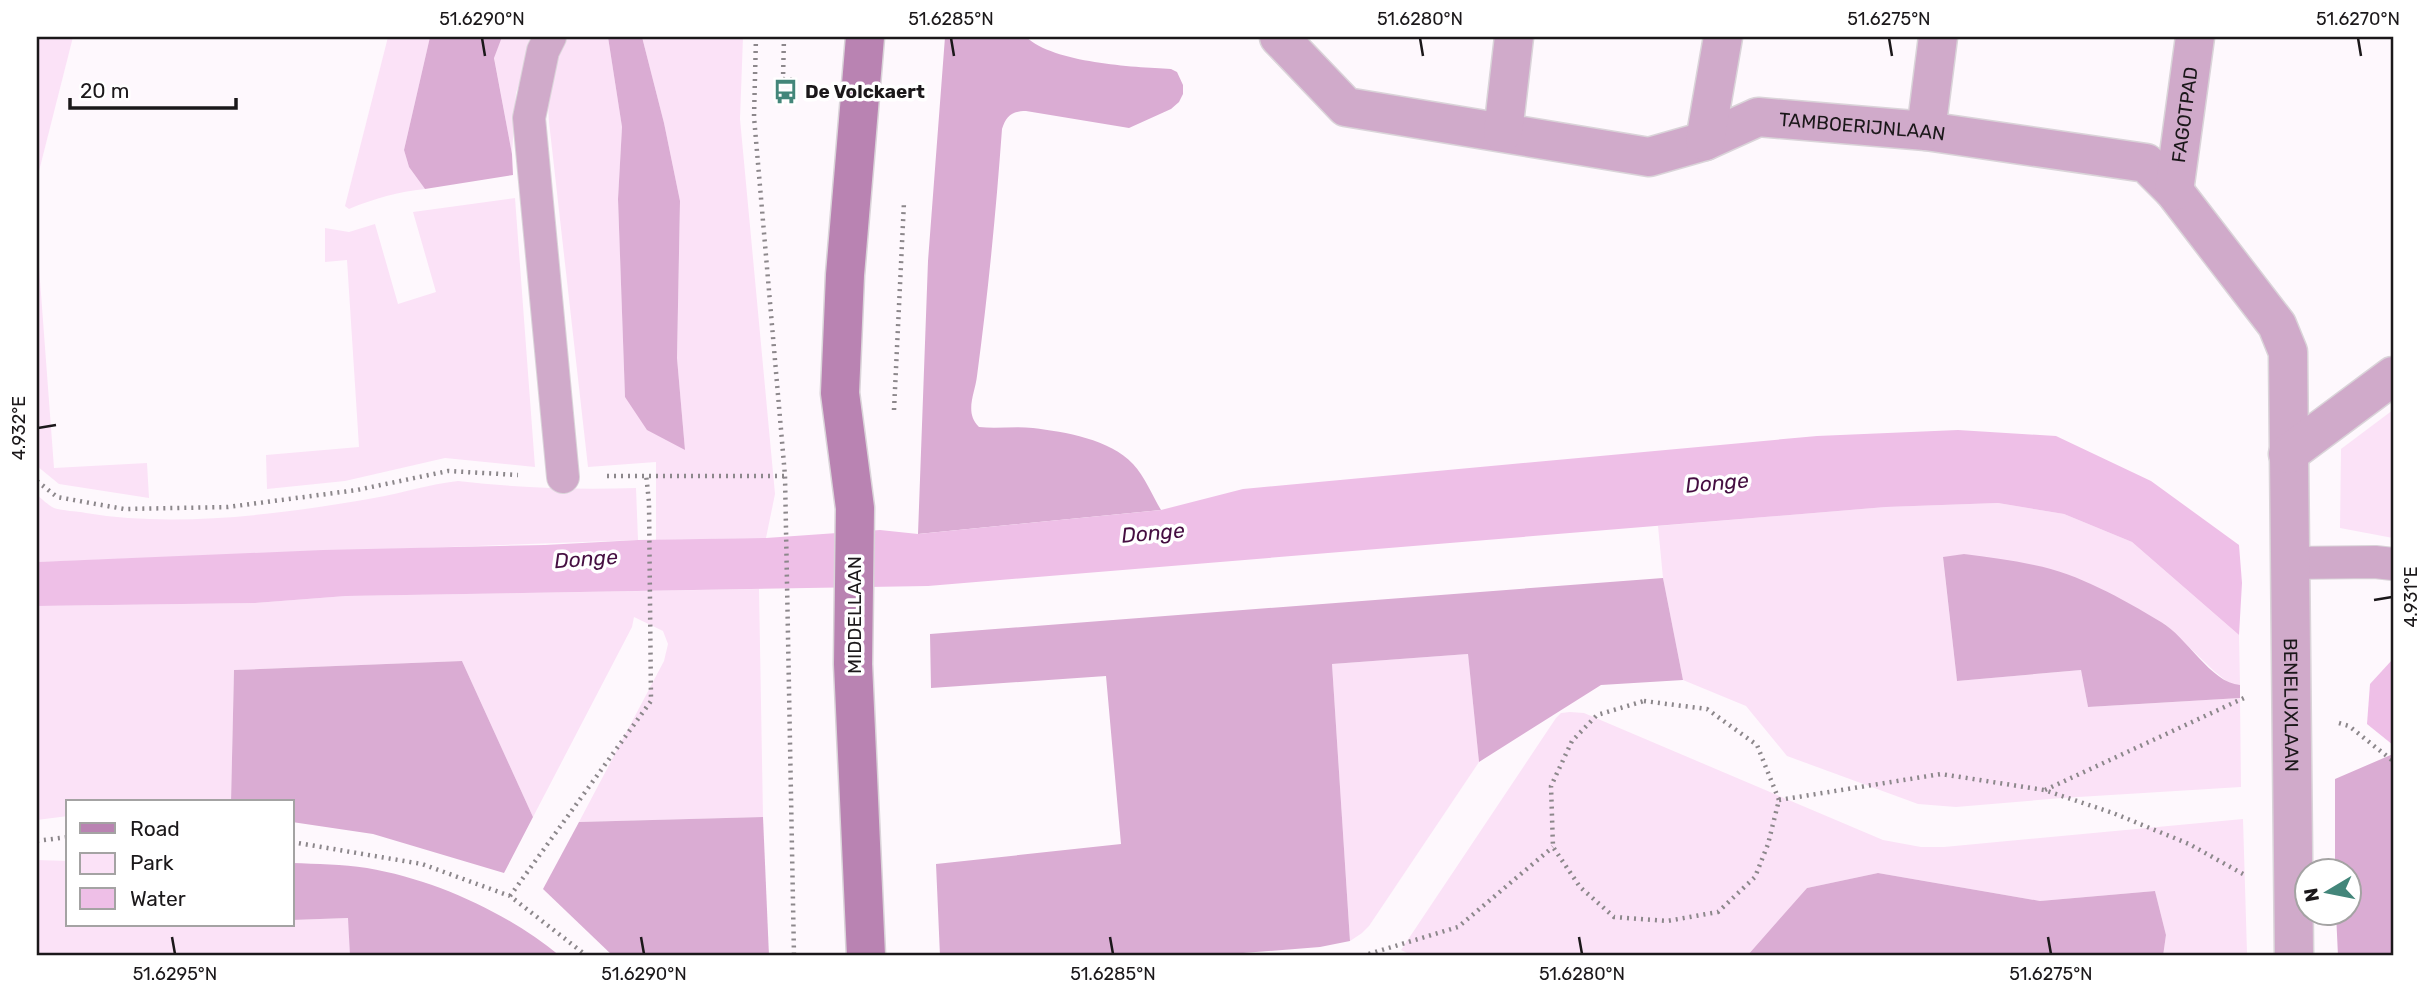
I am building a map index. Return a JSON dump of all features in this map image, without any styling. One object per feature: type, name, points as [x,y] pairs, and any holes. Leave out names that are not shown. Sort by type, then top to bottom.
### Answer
[{"type":"main road","name":"MIDDELLAAN","points":[[840,37],[845,275]]},
{"type":"main road","name":"MIDDELLAAN","points":[[865,37],[845,275],[840,393],[855,508],[853,664],[866,956]]},
{"type":"street","name":"TAMBOERIJNLAAN","points":[[1279,37],[1346,107],[1649,157],[1705,141],[1758,117],[1926,131],[2146,163],[2174,191],[2277,325],[2288,352],[2288,454]]},
{"type":"street","points":[[1503,132],[1514,37]]},
{"type":"street","points":[[1705,141],[1723,37]]},
{"type":"street","points":[[1926,131],[1938,37]]},
{"type":"street","name":"FAGOTPAD","points":[[2174,191],[2195,37]]},
{"type":"street","points":[[2288,454],[2393,376]]},
{"type":"street","name":"BENELUXLAAN","points":[[2288,454],[2294,956]]},
{"type":"lane","points":[[550,37],[543,51],[529,118],[563,477]]},
{"type":"lane","points":[[2289,563],[2393,564]]},
{"type":"path","points":[[756,37],[754,117],[785,476],[794,956]]},
{"type":"path","points":[[784,37],[783,79],[797,80]]},
{"type":"path","points":[[894,421],[904,201]]},
{"type":"path","points":[[37,481],[57,497],[124,509],[228,507],[357,490],[448,471],[563,477],[646,474],[785,476]]},
{"type":"path","points":[[510,896],[651,701],[649,502],[646,474]]},
{"type":"path","points":[[2044,790],[2292,691],[2349,726],[2393,761]]},
{"type":"path","points":[[1644,701],[1707,709],[1757,745],[1779,800],[1768,844],[1755,877],[1718,912],[1667,921],[1614,917],[1580,887],[1553,847],[1551,786],[1572,741],[1597,715],[1644,701]]},
{"type":"path","points":[[1779,800],[1941,774],[2044,790],[2113,813],[2189,844],[2293,903]]},
{"type":"path","points":[[37,841],[66,837]]},
{"type":"path","points":[[294,842],[422,863],[510,896],[587,956]]},
{"type":"path","points":[[1362,956],[1458,926],[1553,847]]},
{"type":"green space","points":[[37,37],[73,37],[37,179]]},
{"type":"green space","points":[[388,37],[430,37],[404,150],[409,167],[425,189],[387,196],[349,209],[345,206]]},
{"type":"green space","points":[[502,37],[535,37],[516,93],[512,154],[494,57]]},
{"type":"green space","points":[[560,37],[608,37],[622,127],[618,199],[625,397],[685,450],[677,358],[680,201],[642,37],[743,37],[740,119],[775,494],[766,538],[656,540],[656,462],[588,467],[549,122],[547,89]]},
{"type":"green space","points":[[515,198],[535,467],[445,458],[345,481],[267,489],[266,455],[359,447],[347,260],[325,262],[325,228],[349,232],[375,224],[398,304],[436,292],[413,212]]},
{"type":"green space","points":[[37,267],[54,468],[147,463],[149,498],[59,484],[37,466]]},
{"type":"green space","points":[[2393,410],[2393,538],[2340,528],[2341,449]]},
{"type":"green space","points":[[458,481],[547,488],[636,488],[638,540],[37,562],[37,495],[52,507],[61,510],[121,517],[193,519],[304,509]]},
{"type":"green space","points":[[1998,503],[2064,514],[2132,542],[2239,635],[2240,685],[2231,685],[2165,624],[1964,554],[1943,558],[1957,681],[2081,670],[2088,707],[2240,698],[2241,787],[1956,807],[1918,804],[1787,756],[1746,706],[1683,680],[1663,578],[1658,526],[1886,507]]},
{"type":"green space","points":[[759,589],[763,817],[579,822],[664,661],[668,644],[663,631],[634,617],[632,627],[533,817],[462,661],[234,670],[231,800],[66,800],[66,816],[37,820],[37,606],[255,603],[346,596]]},
{"type":"green space","points":[[1468,654],[1479,762],[1369,926],[1350,941],[1332,664]]},
{"type":"green space","points":[[1561,713],[1584,713],[1883,840],[1921,847],[2243,819],[2247,953],[2163,956],[2166,935],[2155,891],[2040,901],[1878,873],[1807,888],[1747,956],[1413,956],[1401,950],[1556,718]]},
{"type":"green space","points":[[37,860],[66,861],[66,926],[294,926],[294,920],[349,918],[350,956],[37,956]]},
{"type":"shaded area","points":[[430,37],[502,37],[494,58],[512,154],[513,175],[425,189],[409,167],[404,150]]},
{"type":"shaded area","points":[[608,37],[642,37],[680,201],[677,358],[685,450],[647,430],[625,397],[618,199],[622,127]]},
{"type":"shaded area","points":[[945,37],[1026,37],[1055,53],[1074,58],[1116,65],[1171,69],[1177,72],[1183,85],[1179,102],[1171,109],[1129,128],[1026,111],[1013,113],[1005,121],[1002,129],[988,284],[971,409],[979,427],[1026,427],[1059,432],[1112,448],[1137,469],[1161,510],[918,534],[928,261]]},
{"type":"shaded area","points":[[1964,554],[2051,569],[2115,596],[2161,622],[2219,676],[2240,685],[2240,698],[2088,707],[2081,670],[1957,681],[1943,557]]},
{"type":"shaded area","points":[[1663,578],[1683,680],[1601,685],[1479,762],[1468,654],[1332,664],[1350,941],[1320,947],[1204,956],[940,956],[936,864],[1121,844],[1106,676],[931,688],[930,634]]},
{"type":"shaded area","points":[[462,661],[533,817],[504,873],[373,834],[294,822],[294,800],[231,800],[234,670]]},
{"type":"shaded area","points":[[2393,754],[2393,956],[2338,956],[2337,926],[2364,926],[2364,856],[2335,856],[2335,779]]},
{"type":"shaded area","points":[[763,817],[769,956],[613,956],[543,889],[579,822]]},
{"type":"shaded area","points":[[294,863],[358,867],[419,881],[493,912],[517,925],[560,956],[350,956],[348,918],[294,920]]},
{"type":"shaded area","points":[[1878,873],[2040,901],[2155,891],[2166,935],[2163,956],[1747,956],[1807,888]]},
{"type":"water","name":"Donge","points":[[1958,430],[2056,436],[2151,481],[2239,545],[2242,583],[2239,635],[2132,542],[2064,514],[1998,503],[1886,507],[928,586],[346,596],[255,603],[37,606],[37,562],[323,550],[766,538],[880,530],[918,534],[1161,510],[1243,489],[1817,436]]},
{"type":"water","points":[[2392,660],[2393,745],[2367,724],[2370,684]]},
{"type":"place","name":"De Volckaert","points":[[785,91]]}]
